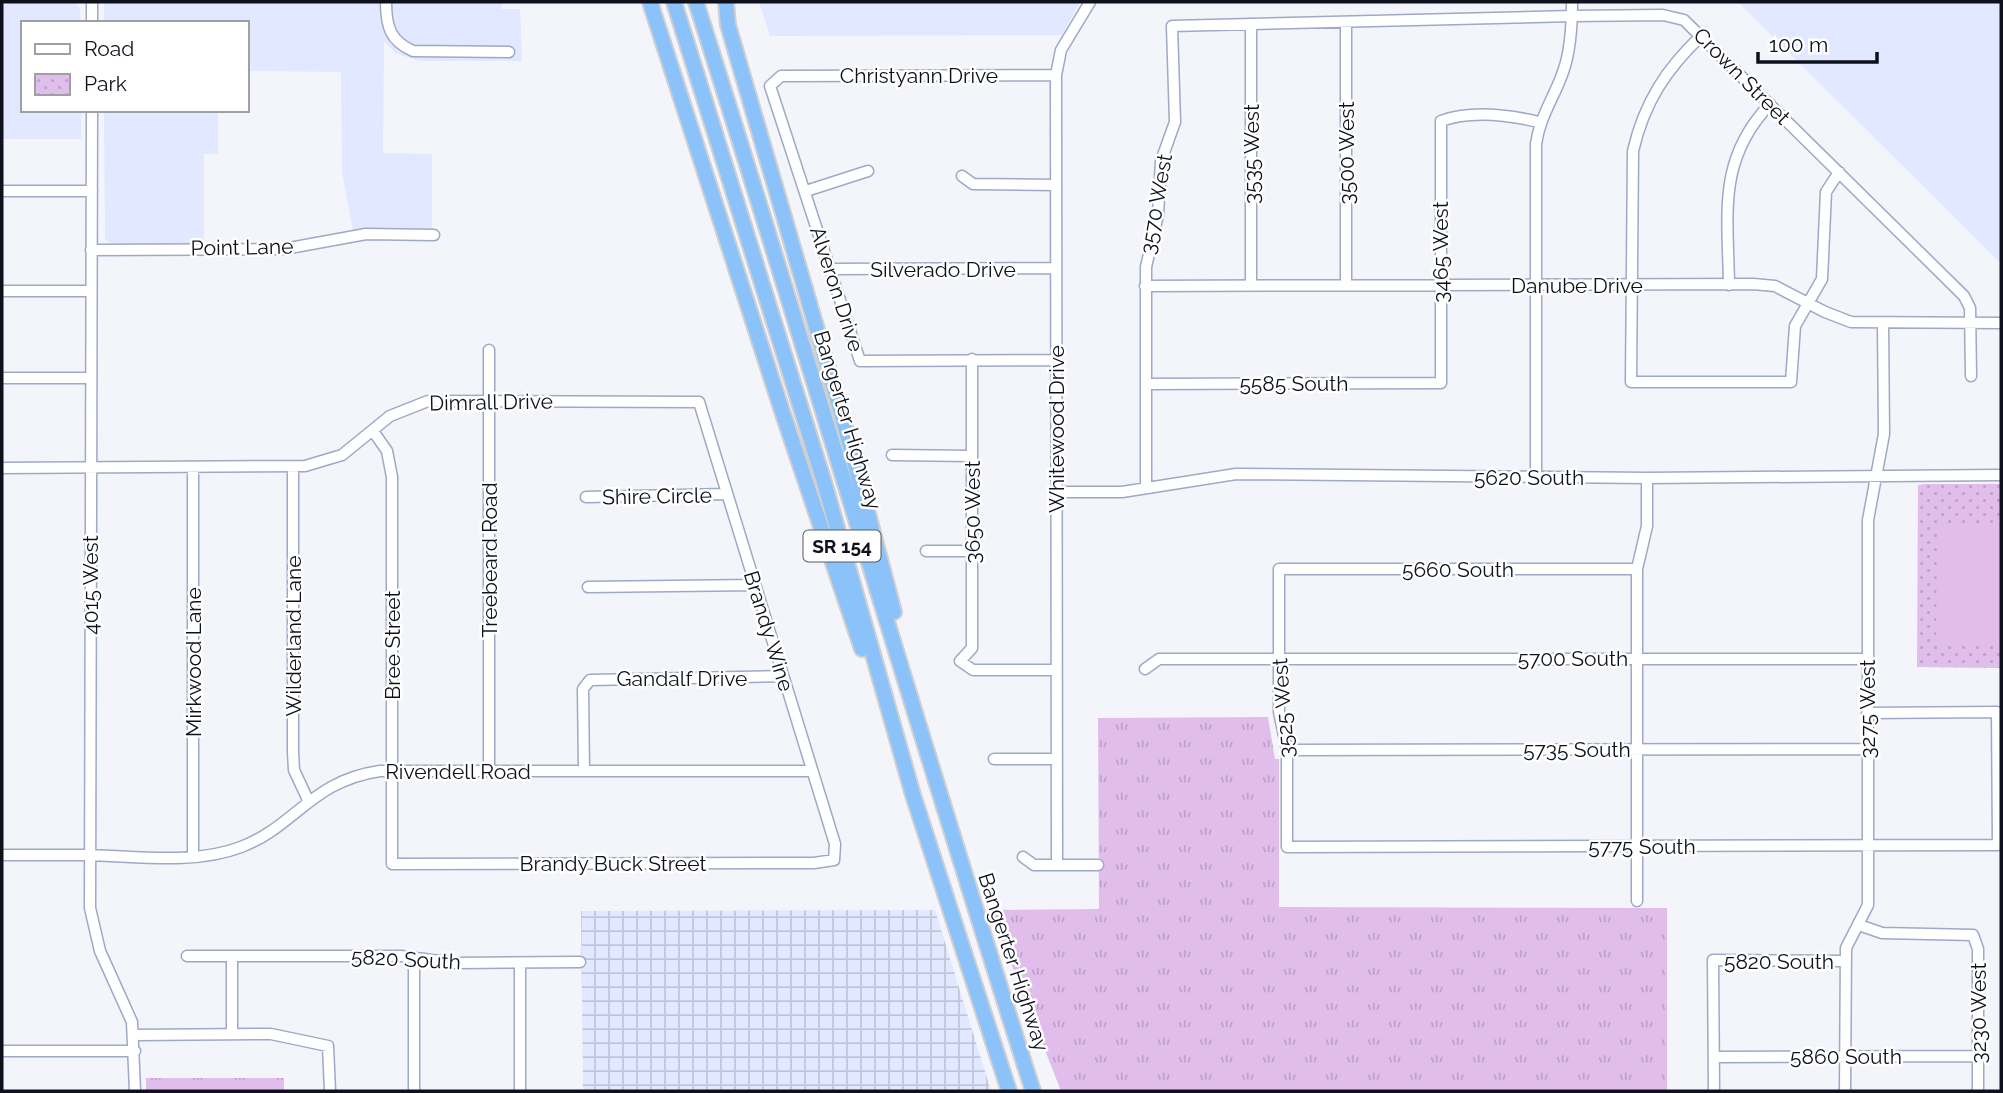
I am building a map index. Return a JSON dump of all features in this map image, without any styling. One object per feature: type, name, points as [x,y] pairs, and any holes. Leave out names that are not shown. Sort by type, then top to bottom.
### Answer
[{"type":"highway","points":[[644,2],[654,20]]},
{"type":"highway","points":[[650,2],[838,580],[913,795]]},
{"type":"highway","name":"Bangerter Highway","points":[[674,2],[824,482],[913,795],[1009,1091]]},
{"type":"highway","points":[[714,2],[728,25]]},
{"type":"highway","points":[[726,2],[728,25],[858,475],[936,787]]},
{"type":"highway","name":"Bangerter Highway","points":[[696,3],[844,475],[936,787],[1033,1091]]},
{"type":"street","points":[[92,2],[92,21]]},
{"type":"street","points":[[386,2],[388,29],[394,39],[413,51],[509,52]]},
{"type":"street","name":"Whitewood Drive","points":[[1058,865],[1056,75],[1061,50],[1090,2]]},
{"type":"street","points":[[1536,477],[1535,285],[1539,122],[1563,74],[1572,2]]},
{"type":"street","name":"Crown Street","points":[[1171,26],[1572,16],[1675,17],[1691,24],[1964,296],[1970,308],[1971,376]]},
{"type":"street","name":"3500 West","points":[[1346,22],[1346,285]]},
{"type":"street","name":"3535 West","points":[[1251,24],[1251,284]]},
{"type":"street","name":"3570 West","points":[[1146,488],[1146,259],[1158,215],[1158,172],[1175,122],[1171,26]]},
{"type":"street","points":[[1702,35],[1658,84],[1639,124],[1633,151],[1631,382],[1791,382],[1795,326],[1822,279],[1826,192],[1839,172]]},
{"type":"street","name":"Christyann Drive","points":[[781,76],[1056,75]]},
{"type":"street","name":"Alveron Drive","points":[[781,76],[770,86],[771,92],[806,191],[860,361],[1056,360]]},
{"type":"street","points":[[1729,285],[1728,204],[1734,159],[1742,138],[1770,104]]},
{"type":"street","name":"4015 West","points":[[92,112],[89,855],[93,931],[128,1009],[134,1035],[135,1091]]},
{"type":"street","name":"3465 West","points":[[1441,383],[1441,121],[1459,116],[1504,116],[1539,122]]},
{"type":"street","points":[[806,191],[868,171]]},
{"type":"street","points":[[962,176],[973,184],[1055,185]]},
{"type":"street","points":[[2,191],[92,191]]},
{"type":"street","name":"Point Lane","points":[[91,250],[284,249],[366,234],[434,235]]},
{"type":"street","name":"Silverado Drive","points":[[831,269],[1056,268]]},
{"type":"street","name":"Danube Drive","points":[[1145,286],[1775,286],[1837,318],[1883,323],[2001,323]]},
{"type":"street","points":[[2,291],[91,291]]},
{"type":"street","name":"3275 West","points":[[1845,1091],[1846,948],[1868,905],[1868,520],[1874,475],[1884,434],[1883,323]]},
{"type":"street","name":"Treebeard Road","points":[[489,350],[489,771]]},
{"type":"street","name":"3650 West","points":[[972,359],[972,648],[960,661],[973,670],[1056,670]]},
{"type":"street","points":[[2,378],[91,378]]},
{"type":"street","name":"5585 South","points":[[1146,384],[1441,383]]},
{"type":"street","name":"Dimrall Drive","points":[[2,468],[293,467],[323,462],[342,455],[390,416],[414,405],[442,400],[699,402]]},
{"type":"street","name":"Brandy Wine","points":[[699,402],[835,844],[834,860]]},
{"type":"street","name":"Bree Street","points":[[373,431],[387,452],[392,477],[392,864]]},
{"type":"street","points":[[892,455],[972,456]]},
{"type":"street","name":"Mirkwood Lane","points":[[193,467],[194,857]]},
{"type":"street","name":"Wilderland Lane","points":[[293,467],[293,752],[294,770],[308,800]]},
{"type":"street","name":"5620 South","points":[[1057,492],[1122,492],[1237,474],[1647,478],[2001,475]]},
{"type":"street","points":[[1637,901],[1637,569],[1640,544],[1647,526],[1647,478]]},
{"type":"street","name":"Shire Circle","points":[[586,497],[727,494]]},
{"type":"street","points":[[926,551],[971,551]]},
{"type":"street","name":"5660 South","points":[[1279,569],[1637,569]]},
{"type":"street","name":"3525 West","points":[[1279,569],[1279,719],[1287,750],[1287,847]]},
{"type":"street","points":[[587,587],[755,585]]},
{"type":"street","name":"5700 South","points":[[1145,669],[1159,659],[1867,659]]},
{"type":"street","name":"Gandalf Drive","points":[[584,771],[583,689],[590,680],[783,676]]},
{"type":"street","name":"5775 South","points":[[1287,847],[1998,845],[1997,712],[1867,713]]},
{"type":"street","name":"5735 South","points":[[1287,750],[1867,749]]},
{"type":"street","points":[[994,759],[1056,760]]},
{"type":"street","name":"Rivendell Road","points":[[2,855],[194,857],[244,846],[261,837],[308,800],[349,778],[392,770],[812,771]]},
{"type":"street","points":[[1023,857],[1034,865],[1098,866]]},
{"type":"street","name":"Brandy Buck Street","points":[[392,864],[814,863],[834,860]]},
{"type":"street","name":"3230 West","points":[[1859,925],[1882,933],[1973,935],[1978,949],[1978,1091]]},
{"type":"street","name":"5820 South","points":[[187,956],[414,957],[455,963],[580,962]]},
{"type":"street","points":[[232,956],[232,1034]]},
{"type":"street","points":[[414,957],[414,1091]]},
{"type":"street","name":"5820 South","points":[[1714,1057],[1713,960],[1845,961]]},
{"type":"street","points":[[520,963],[520,1091]]},
{"type":"street","points":[[134,1035],[271,1034],[328,1046],[330,1091]]},
{"type":"street","points":[[2,1051],[135,1051]]},
{"type":"street","name":"5860 South","points":[[1714,1057],[1979,1056]]},
{"type":"street","points":[[1714,1057],[1714,1091]]},
{"type":"shaded area","points":[[22,2],[76,2],[80,9],[81,21],[21,21],[21,112],[81,112],[81,139],[2,139],[2,5]]},
{"type":"shaded area","points":[[104,2],[503,2],[501,9],[520,9],[522,61],[420,61],[395,53],[384,41],[383,153],[432,154],[432,229],[353,231],[342,171],[341,72],[248,71],[248,21],[104,21]]},
{"type":"shaded area","points":[[759,2],[1080,2],[1062,35],[770,36]]},
{"type":"shaded area","points":[[1738,2],[2001,2],[2001,264]]},
{"type":"shaded area","points":[[104,112],[218,112],[218,154],[204,154],[204,244],[111,243],[105,240]]},
{"type":"shaded area","points":[[935,910],[991,1091],[583,1091],[581,911]]},
{"type":"green space","points":[[2001,484],[2001,668],[1917,667],[1918,485]]},
{"type":"green space","points":[[1937,527],[2001,527],[2001,645],[1936,645]]},
{"type":"green space","points":[[1268,717],[1275,759],[1279,759],[1279,907],[1667,908],[1667,1091],[1061,1091],[990,910],[1099,909],[1098,718]]},
{"type":"green space","points":[[146,1078],[284,1078],[284,1091],[146,1091]]}]
